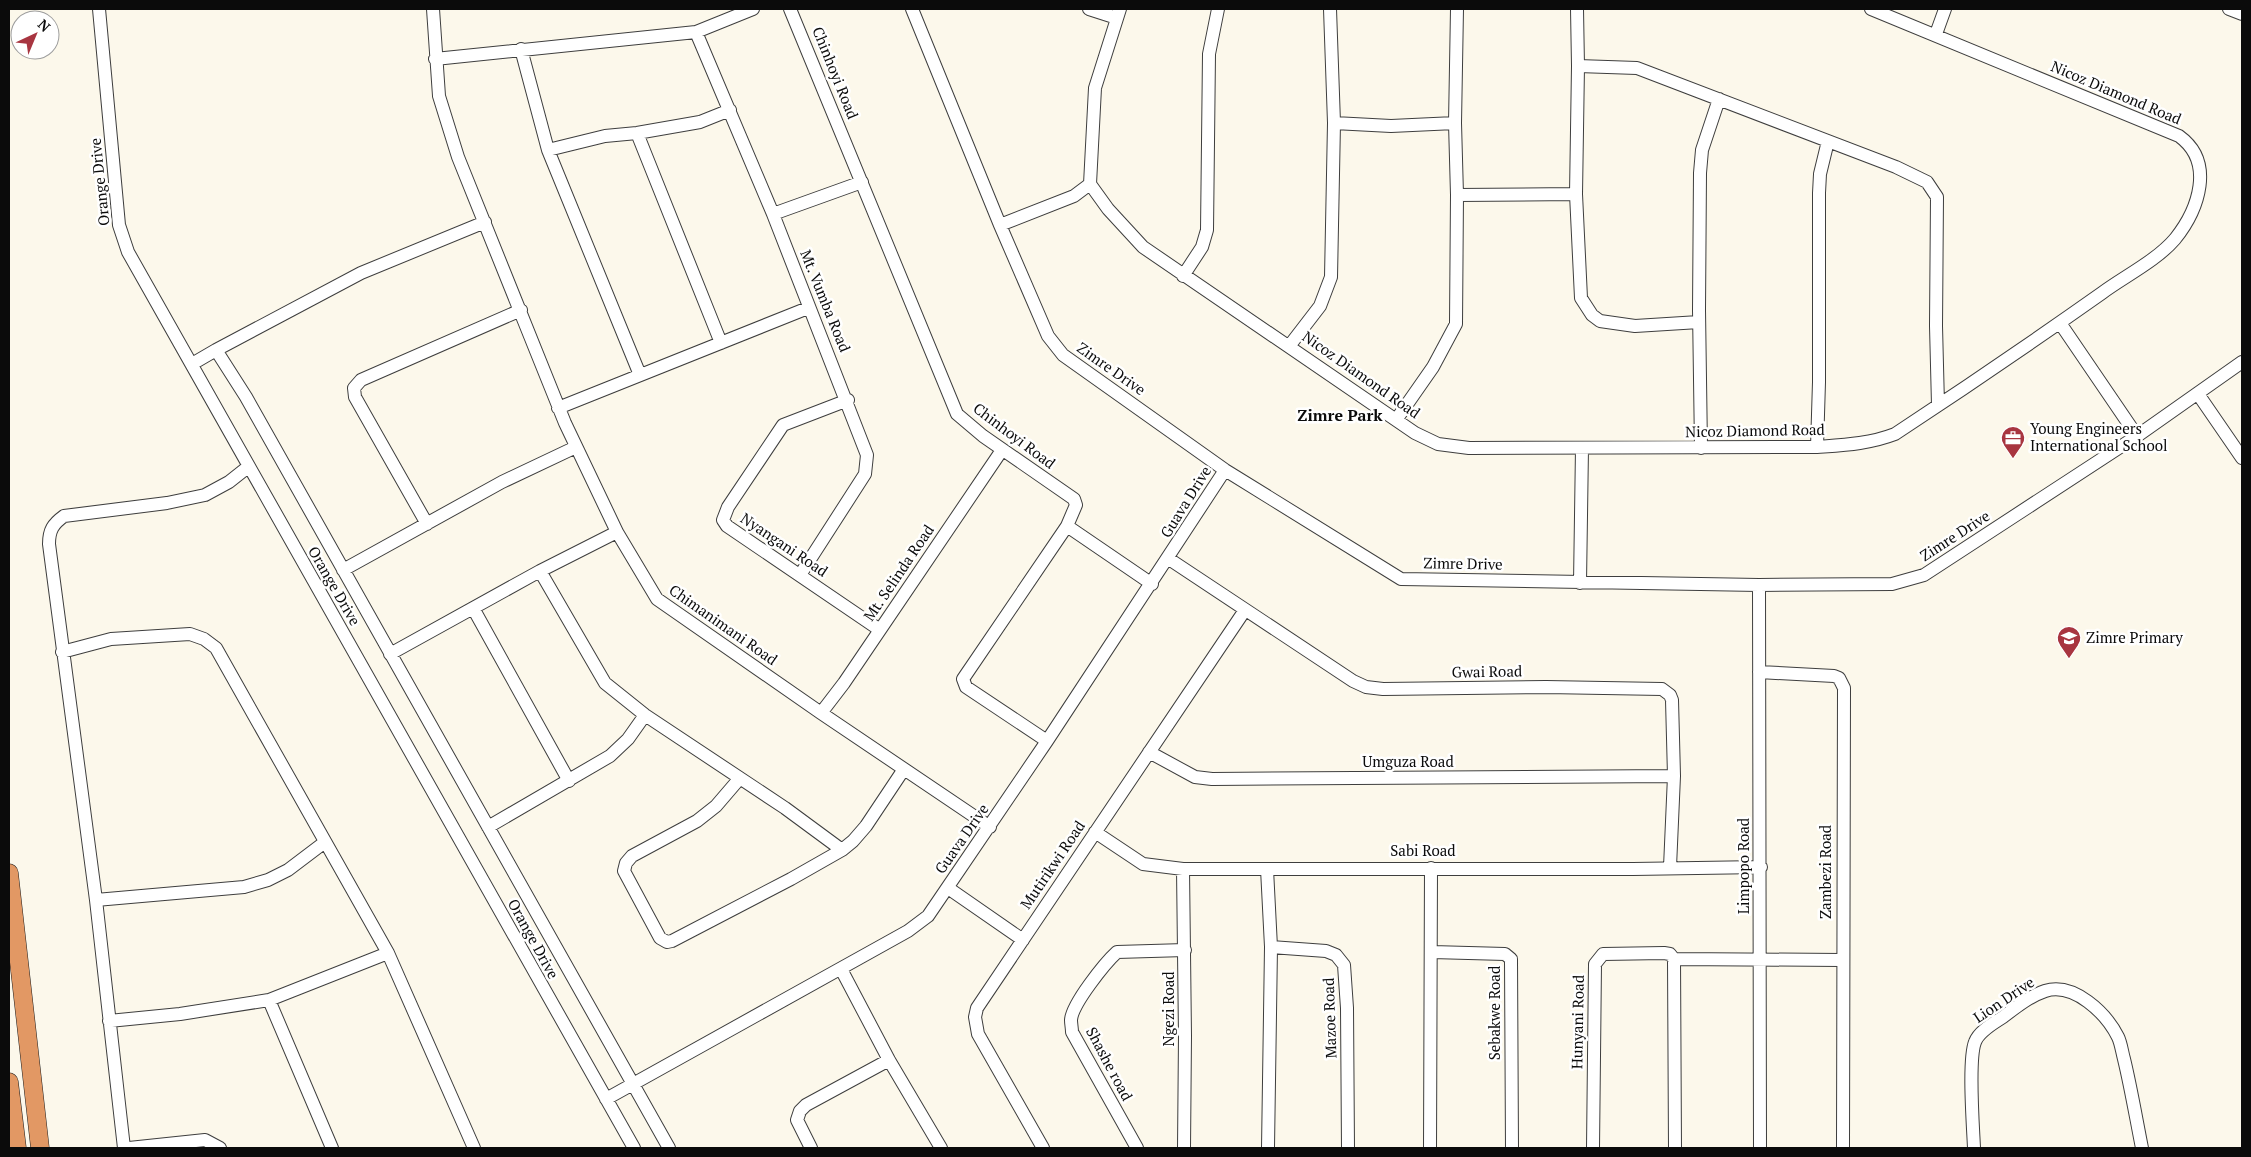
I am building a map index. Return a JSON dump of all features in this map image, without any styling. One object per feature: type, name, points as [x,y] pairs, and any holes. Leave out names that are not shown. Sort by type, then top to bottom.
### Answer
[{"type":"highway","points":[[9,873],[40,1148]]},
{"type":"highway","points":[[9,1082],[17,1148]]},
{"type":"street","name":"Orange Drive","points":[[99,9],[119,225],[128,252],[634,1148]]},
{"type":"street","name":"Chimanimani Road","points":[[432,9],[439,96],[455,148],[521,310],[558,408],[617,532],[646,583],[657,599],[667,608],[990,826]]},
{"type":"street","points":[[435,59],[696,32],[753,9]]},
{"type":"street","name":"Chinhoyi Road","points":[[790,9],[958,414],[1002,450],[1074,500],[1075,511],[1067,526],[964,679],[966,687],[1048,741]]},
{"type":"street","name":"Zimre Drive","points":[[912,9],[1000,225],[1048,336],[1062,355],[1225,470],[1401,579],[1580,583],[1892,584],[1924,575],[2136,436],[2242,362]]},
{"type":"street","points":[[1000,225],[1074,196],[1090,184],[1095,88],[1119,13],[1090,9]]},
{"type":"street","points":[[1183,276],[1202,247],[1207,230],[1209,54],[1218,9]]},
{"type":"street","points":[[1290,345],[1320,306],[1331,277],[1334,123],[1330,9]]},
{"type":"street","points":[[1396,420],[1433,367],[1456,324],[1457,194],[1455,123],[1458,9]]},
{"type":"street","points":[[1576,9],[1578,66],[1576,194],[1581,298],[1592,316],[1600,321],[1635,326],[1699,322]]},
{"type":"street","name":"Nicoz Diamond Road","points":[[1090,184],[1108,209],[1143,247],[1183,276],[1290,345],[1415,433],[1438,444],[1448,446],[1701,448],[1817,447],[1878,441],[1895,434],[2060,323],[2173,241],[2184,227],[2200,188],[2202,172],[2199,160],[2193,149],[2179,136],[1936,34],[1871,9]]},
{"type":"street","points":[[1936,34],[1945,9]]},
{"type":"street","name":"Mt. Vumba Road","points":[[696,32],[774,214],[808,308],[848,400],[867,455],[864,474],[800,575]]},
{"type":"street","points":[[521,49],[548,150],[640,375]]},
{"type":"street","points":[[1578,66],[1638,68],[1828,141],[1927,182],[1935,192],[1938,405]]},
{"type":"street","points":[[1701,448],[1699,322],[1702,150],[1719,99]]},
{"type":"street","points":[[548,150],[605,136],[636,133],[700,122],[730,110]]},
{"type":"street","points":[[1334,123],[1391,126],[1455,123]]},
{"type":"street","points":[[636,133],[722,343]]},
{"type":"street","points":[[1817,447],[1819,391],[1819,193],[1820,174],[1828,141]]},
{"type":"street","points":[[774,214],[862,182]]},
{"type":"street","points":[[1457,194],[1576,194]]},
{"type":"street","points":[[192,364],[361,273],[485,222]]},
{"type":"street","points":[[558,408],[808,308]]},
{"type":"street","points":[[426,524],[355,397],[354,388],[360,380],[521,310]]},
{"type":"street","points":[[2060,323],[2136,436]]},
{"type":"street","points":[[216,350],[246,397],[669,1148]]},
{"type":"street","points":[[2198,394],[2242,458]]},
{"type":"street","name":"Nyangani Road","points":[[848,400],[783,425],[723,517],[727,526],[880,630]]},
{"type":"street","points":[[342,570],[502,482],[576,447]]},
{"type":"street","points":[[1580,583],[1582,448]]},
{"type":"street","name":"Mt. Selinda Road","points":[[821,713],[880,630],[1002,450]]},
{"type":"street","points":[[124,1148],[96,900],[62,652],[49,532],[56,522],[64,516],[167,503],[205,495],[229,482],[248,467]]},
{"type":"street","name":"Guava Drive","points":[[606,1099],[920,924],[948,888],[1048,741],[1169,559],[1225,470]]},
{"type":"street","points":[[1067,526],[1152,584]]},
{"type":"street","points":[[390,654],[540,571],[617,532]]},
{"type":"street","name":"Gwai Road","points":[[1169,559],[1353,681],[1366,687],[1383,689],[1546,687],[1662,689],[1670,695],[1672,700],[1674,776],[1670,867]]},
{"type":"street","points":[[540,571],[605,683],[645,715],[785,808],[842,850]]},
{"type":"street","name":"Limpopo Road","points":[[1759,584],[1760,1148]]},
{"type":"street","points":[[473,608],[568,781]]},
{"type":"street","name":"Mutirikwi Road","points":[[1043,1148],[978,1034],[976,1022],[979,1004],[1244,610]]},
{"type":"street","points":[[62,652],[111,639],[190,634],[204,639],[216,648],[388,954],[474,1148]]},
{"type":"street","name":"Zambezi Road","points":[[1759,672],[1834,676],[1842,683],[1843,1148]]},
{"type":"street","points":[[488,827],[610,756],[628,739],[645,715]]},
{"type":"street","name":"Umguza Road","points":[[1149,752],[1195,777],[1212,779],[1674,776]]},
{"type":"street","points":[[740,778],[716,806],[697,821],[632,856],[626,863],[624,871],[660,938],[667,942],[672,942],[791,880],[842,850],[866,826],[904,769]]},
{"type":"street","name":"Sabi Road","points":[[1095,832],[1143,864],[1183,869],[1594,869],[1761,866]]},
{"type":"street","points":[[96,900],[244,887],[268,880],[288,870],[326,842]]},
{"type":"street","points":[[1430,1148],[1431,868]]},
{"type":"street","name":"Ngezi Road","points":[[1183,869],[1185,950],[1184,1148]]},
{"type":"street","points":[[1268,869],[1271,947],[1268,1148]]},
{"type":"street","points":[[948,888],[1023,940]]},
{"type":"street","name":"Mazoe Road","points":[[1271,947],[1326,952],[1336,955],[1344,965],[1347,1008],[1348,1148]]},
{"type":"street","name":"Shashe road","points":[[1137,1148],[1072,1032],[1071,1020],[1092,980],[1117,952],[1185,950]]},
{"type":"street","name":"Sebakwe Road","points":[[1432,952],[1505,954],[1511,959],[1512,1148]]},
{"type":"street","name":"Hunyani Road","points":[[1593,1148],[1595,964],[1603,954],[1613,952],[1664,953],[1670,954],[1674,959],[1842,960]]},
{"type":"street","points":[[109,1020],[180,1014],[269,1000],[388,954]]},
{"type":"street","points":[[1674,959],[1675,1148]]},
{"type":"street","points":[[841,969],[889,1060],[941,1148]]},
{"type":"street","name":"Lion Drive","points":[[1974,1148],[1973,1064],[1976,1040],[2007,1014],[2034,996],[2047,990],[2073,993],[2084,998],[2106,1019],[2118,1037],[2142,1148]]},
{"type":"street","points":[[269,1000],[332,1148]]},
{"type":"street","points":[[811,1148],[797,1120],[800,1111],[806,1105],[889,1060]]},
{"type":"street","points":[[129,1148],[205,1140],[220,1148]]},
{"type":"place","name":"Young Engineers International School","points":[[2013,459]]},
{"type":"place","name":"Zimre Primary","points":[[2069,659]]},
{"type":"district","name":"Zimre Park","points":[[1340,415]]}]
